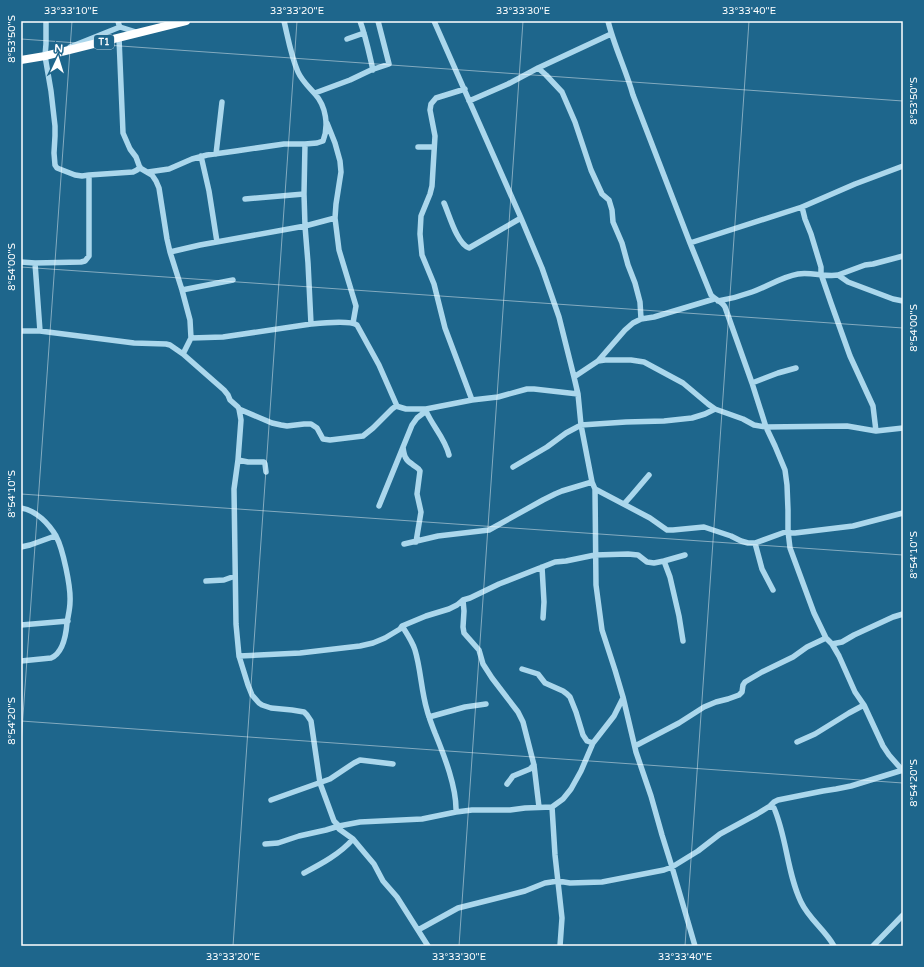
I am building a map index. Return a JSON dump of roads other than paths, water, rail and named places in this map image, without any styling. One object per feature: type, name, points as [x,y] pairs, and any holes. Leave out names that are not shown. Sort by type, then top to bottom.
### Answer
[{"type":"highway","name":"T1","points":[[21,60],[62,52],[186,21]]},
{"type":"street","points":[[46,21],[45,56],[55,126],[54,165],[57,168],[82,176],[133,172],[140,167]]},
{"type":"street","points":[[284,21],[297,71],[301,79],[319,98],[340,161],[341,172],[335,218],[339,250],[356,306],[352,323]]},
{"type":"street","points":[[360,21],[373,70]]},
{"type":"street","points":[[315,94],[389,64],[378,21]]},
{"type":"street","points":[[434,21],[521,218],[542,268],[559,317],[578,394],[581,425],[592,482],[595,489],[596,585],[602,630],[616,670],[636,752],[652,796],[695,946]]},
{"type":"street","points":[[418,930],[458,908],[525,891],[546,883],[558,881],[570,883],[602,882],[659,872],[672,867],[698,851],[720,834],[778,800],[823,790],[851,786],[903,770],[883,746],[864,705],[855,692],[839,656],[832,644],[826,638],[814,613],[790,548],[785,470],[766,427],[725,307],[711,295],[690,243],[633,95],[629,80],[611,34],[608,21]]},
{"type":"street","points":[[62,52],[119,24],[125,29],[138,33]]},
{"type":"street","points":[[347,39],[364,33]]},
{"type":"street","points":[[469,101],[508,84],[538,68],[611,34]]},
{"type":"street","points":[[119,38],[123,133],[140,167],[142,170],[152,175],[159,188],[170,252],[190,320],[191,338],[183,354]]},
{"type":"street","points":[[538,68],[562,92],[575,122],[591,170],[602,194],[609,200],[613,222],[622,243],[635,283],[640,302],[641,319]]},
{"type":"street","points":[[464,89],[436,98],[431,104],[430,110],[435,134],[432,186],[420,219],[420,234],[422,255],[434,284],[445,328],[472,400]]},
{"type":"street","points":[[216,154],[222,102]]},
{"type":"street","points":[[148,172],[169,169],[201,156],[284,144],[317,143],[323,141],[326,121]]},
{"type":"street","points":[[305,144],[305,226],[311,324]]},
{"type":"street","points":[[418,147],[434,147]]},
{"type":"street","points":[[201,156],[209,191],[217,242]]},
{"type":"street","points":[[690,243],[802,207],[903,166]]},
{"type":"street","points":[[21,262],[80,262],[89,256],[88,175]]},
{"type":"street","points":[[245,199],[304,194]]},
{"type":"street","points":[[444,203],[460,239],[464,245],[469,248],[521,218]]},
{"type":"street","points":[[802,207],[821,267],[821,274],[850,356],[873,406],[876,431]]},
{"type":"street","points":[[170,252],[305,226],[335,218]]},
{"type":"street","points":[[574,377],[598,361],[625,330],[633,323],[641,319],[753,292],[794,275],[821,274],[833,276],[865,265],[903,256]]},
{"type":"street","points":[[35,263],[40,331]]},
{"type":"street","points":[[838,275],[848,282],[893,299],[903,301]]},
{"type":"street","points":[[182,290],[233,280]]},
{"type":"street","points":[[191,338],[223,337],[311,324],[356,324],[378,365],[397,406],[404,409],[426,410],[472,400],[508,395],[527,389],[578,394]]},
{"type":"street","points":[[21,331],[40,331],[134,343],[170,345],[183,354],[224,390],[230,400],[238,407],[240,420],[238,460],[234,489],[236,624],[239,656],[248,685],[252,695],[262,705],[307,714],[311,721],[320,783],[334,821],[339,829],[353,839],[374,864],[383,881],[397,897],[428,946]]},
{"type":"street","points":[[598,361],[631,360],[644,362],[683,383],[715,409],[743,419],[754,425],[766,427],[847,426],[876,431],[903,427]]},
{"type":"street","points":[[752,383],[796,368]]},
{"type":"street","points":[[239,410],[281,426],[311,424],[317,428],[323,439],[330,440],[364,435],[397,406]]},
{"type":"street","points":[[514,467],[581,425],[664,421],[692,418],[715,409]]},
{"type":"street","points":[[379,506],[412,425],[426,410]]},
{"type":"street","points":[[426,410],[429,418],[445,442],[449,455]]},
{"type":"street","points":[[403,447],[404,455],[407,461],[420,470],[417,494],[421,512],[416,542]]},
{"type":"street","points":[[238,460],[248,462],[264,462],[266,472]]},
{"type":"street","points":[[624,504],[649,475]]},
{"type":"street","points":[[404,544],[438,536],[489,530],[562,491],[592,482]]},
{"type":"street","points":[[595,489],[650,518],[667,530],[704,527],[748,543],[755,543],[788,531],[790,533],[795,533],[853,526],[903,513]]},
{"type":"street","points":[[21,508],[27,509],[36,514],[55,536],[61,548],[68,579],[70,601],[66,633],[59,651],[54,656],[49,658],[21,661]]},
{"type":"street","points":[[21,547],[55,536]]},
{"type":"street","points":[[755,543],[762,569],[772,590]]},
{"type":"street","points":[[239,656],[300,653],[360,646],[373,643],[400,629],[402,626],[426,616],[449,609],[463,600],[499,584],[555,562],[595,556],[633,554],[640,556],[647,562],[654,563],[685,555]]},
{"type":"street","points":[[664,561],[670,577],[683,641]]},
{"type":"street","points":[[542,567],[544,602],[543,618]]},
{"type":"street","points":[[206,581],[224,580],[235,576]]},
{"type":"street","points":[[463,600],[464,633],[478,650],[483,664],[492,678],[520,714],[525,726],[534,766],[539,808]]},
{"type":"street","points":[[832,644],[842,642],[854,634],[903,614]]},
{"type":"street","points":[[21,625],[68,622]]},
{"type":"street","points":[[402,626],[410,639],[418,660],[425,703],[452,783],[457,801],[456,812]]},
{"type":"street","points":[[635,746],[679,723],[704,706],[739,695],[742,692],[743,685],[746,682],[762,672],[793,657],[807,647],[826,638]]},
{"type":"street","points":[[522,669],[539,675],[545,684],[564,691],[570,697],[581,731],[590,743],[593,743]]},
{"type":"street","points":[[265,844],[338,826],[371,821],[422,819],[472,810],[510,810],[552,807],[563,799],[571,789],[581,771],[593,743],[614,716],[623,697]]},
{"type":"street","points":[[429,717],[466,707],[486,704]]},
{"type":"street","points":[[798,742],[815,734],[864,705]]},
{"type":"street","points":[[271,800],[334,777],[360,760],[393,764]]},
{"type":"street","points":[[507,784],[513,776],[534,766]]},
{"type":"street","points":[[770,806],[774,808],[778,818],[796,891],[801,902],[805,910],[834,946]]},
{"type":"street","points":[[552,807],[562,918],[560,946]]},
{"type":"street","points":[[304,874],[346,847],[353,839]]},
{"type":"street","points":[[873,946],[903,915]]}]
